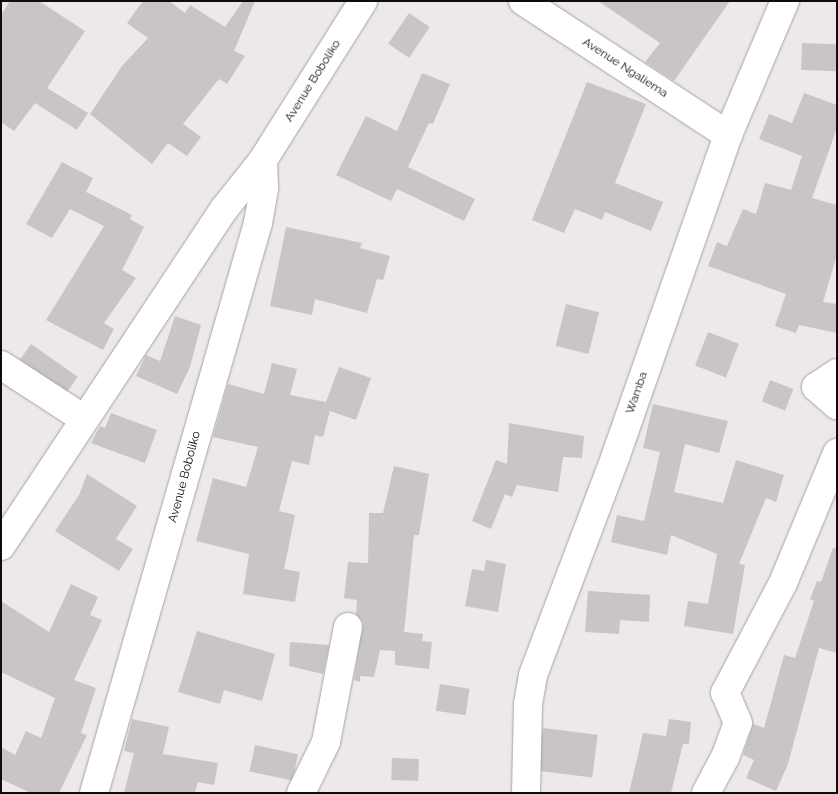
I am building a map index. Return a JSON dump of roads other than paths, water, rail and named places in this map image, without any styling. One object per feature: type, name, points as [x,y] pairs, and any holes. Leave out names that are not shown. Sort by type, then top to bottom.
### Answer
[{"type":"street","name":"Avenue Boboliko","points":[[1,546],[225,208],[263,160],[363,1]]},
{"type":"street","name":"Avenue Ngaliema","points":[[523,1],[728,135]]},
{"type":"street","name":"Wamba","points":[[526,793],[528,704],[532,675],[616,455],[728,135],[785,1]]},
{"type":"street","name":"Avenue Boboliko","points":[[94,793],[258,223],[264,188],[263,160]]},
{"type":"street","points":[[1,365],[84,419]]},
{"type":"street","points":[[837,373],[816,387],[837,405]]},
{"type":"street","points":[[706,793],[726,758],[738,723],[726,693],[783,583],[837,453]]},
{"type":"street","points":[[301,793],[326,742],[348,628]]}]
